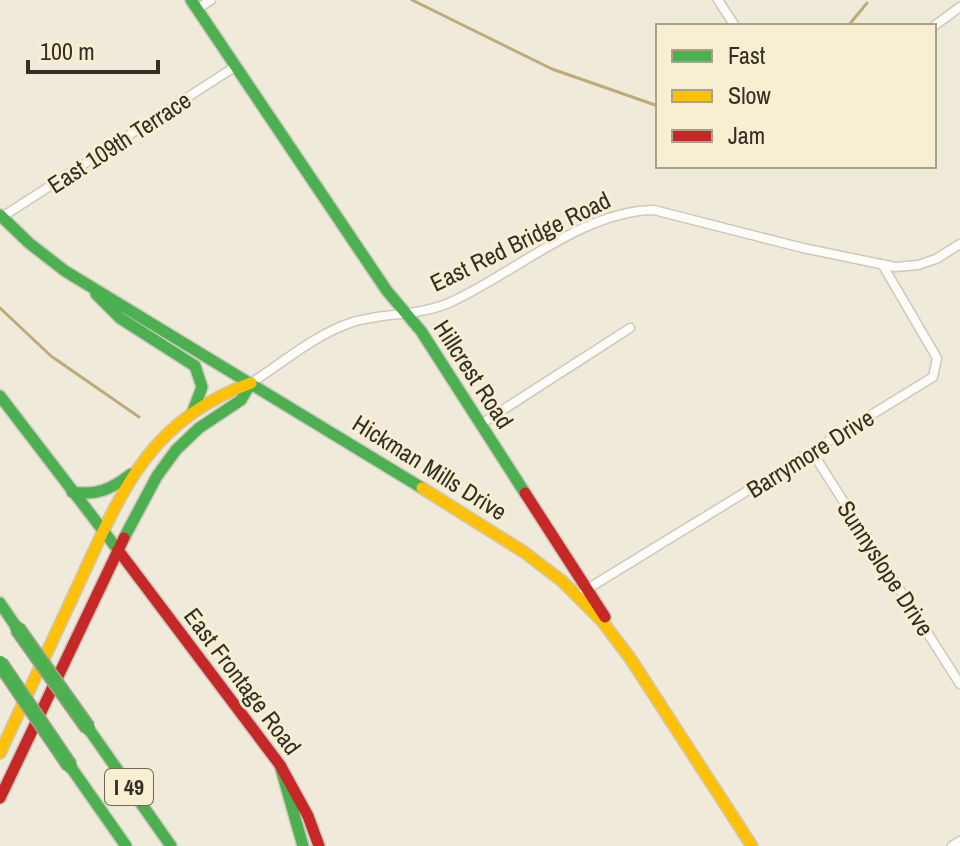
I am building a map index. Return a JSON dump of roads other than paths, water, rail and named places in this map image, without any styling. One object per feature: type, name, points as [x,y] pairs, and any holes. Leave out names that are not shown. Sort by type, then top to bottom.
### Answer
[{"type":"main road","name":"Hillcrest Road","points":[[194,4],[387,291],[421,331],[582,592],[630,658],[752,846]]},
{"type":"main road","name":"Hickman Mills Drive","points":[[1,216],[65,271],[524,552],[582,592]]},
{"type":"main road","points":[[88,285],[120,318],[195,366],[202,387],[189,417]]},
{"type":"main road","name":"East Red Bridge Road","points":[[0,753],[104,532],[147,455],[189,417],[232,389],[251,383]]},
{"type":"main road","name":"East Red Bridge Road","points":[[0,798],[118,550],[157,476],[176,450],[199,428],[241,400],[251,383]]},
{"type":"main road","points":[[0,396],[21,426]]},
{"type":"main road","points":[[0,408],[21,426]]},
{"type":"main road","name":"East Frontage Road","points":[[21,426],[280,765],[308,816],[319,846]]},
{"type":"main road","points":[[72,492],[89,495],[102,493],[138,469]]},
{"type":"main road","name":"I 49","points":[[0,603],[171,846]]},
{"type":"main road","name":"I 49","points":[[0,663],[126,846]]},
{"type":"main road","points":[[280,765],[303,846]]},
{"type":"street","points":[[194,4],[211,0]]},
{"type":"street","points":[[718,0],[734,24]]},
{"type":"street","points":[[936,25],[960,7]]},
{"type":"street","name":"East 109th Terrace","points":[[1,216],[236,66]]},
{"type":"street","name":"East Red Bridge Road","points":[[251,383],[330,331],[377,317],[407,315],[455,300],[563,239],[632,210],[654,210],[803,248],[895,267],[918,265],[936,259],[960,244]]},
{"type":"street","name":"Barrymore Drive","points":[[582,592],[933,377],[937,358],[882,264]]},
{"type":"street","points":[[481,424],[630,328]]},
{"type":"street","name":"Sunnyslope Drive","points":[[812,452],[960,684]]},
{"type":"street","points":[[952,846],[960,841]]},
{"type":"waterway","points":[[412,0],[552,69],[656,105]]},
{"type":"waterway","points":[[850,24],[867,3]]},
{"type":"waterway","points":[[0,308],[51,356],[139,417]]}]
